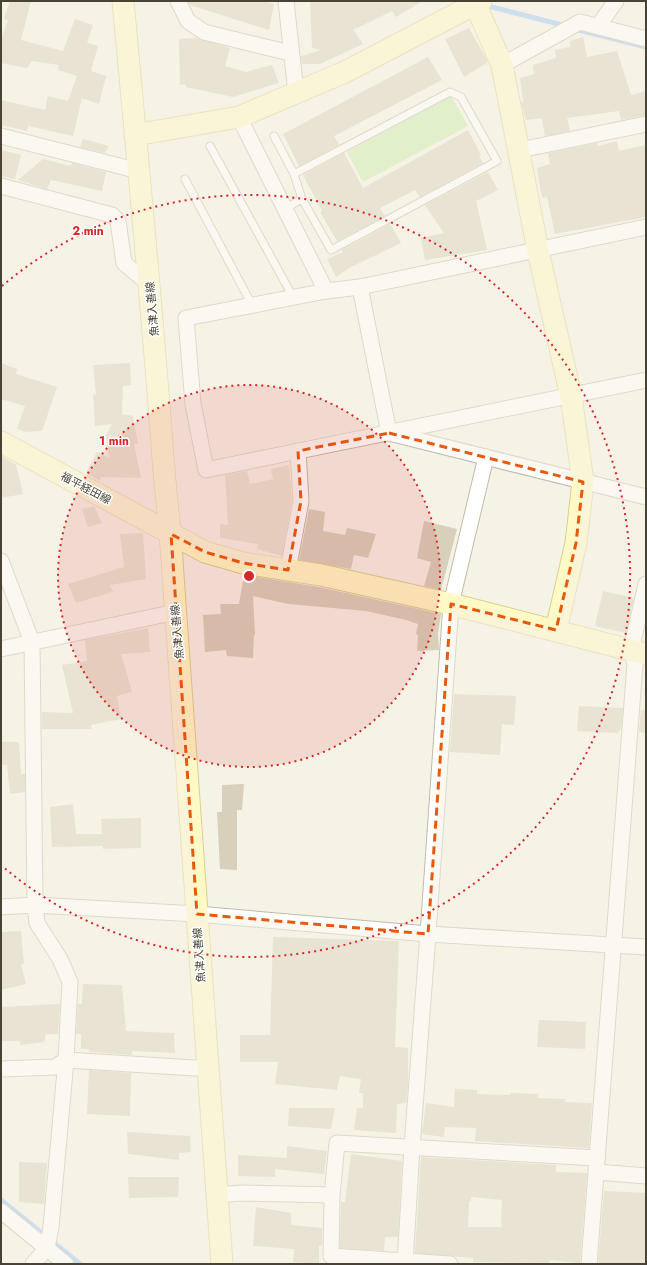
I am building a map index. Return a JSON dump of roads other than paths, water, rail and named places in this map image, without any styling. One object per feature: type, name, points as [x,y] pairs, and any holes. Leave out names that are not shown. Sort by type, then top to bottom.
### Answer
[{"type":"street","name":"魚津入善線","points":[[122,1],[150,285],[164,478],[171,534],[187,754],[196,914],[222,1264]]},
{"type":"street","points":[[178,1],[188,21],[204,32],[290,53]]},
{"type":"street","points":[[286,1],[290,53],[296,93]]},
{"type":"street","points":[[598,26],[616,1]]},
{"type":"street","points":[[136,135],[238,118],[345,72],[477,2],[502,65],[520,150],[538,251],[571,396],[583,482],[576,543],[556,630]]},
{"type":"street","points":[[502,65],[580,22],[646,39]]},
{"type":"street","points":[[238,118],[326,291]]},
{"type":"street","points":[[520,150],[646,124]]},
{"type":"street","points":[[1,136],[139,171]]},
{"type":"street","points":[[1,186],[112,215],[118,220],[124,263],[150,285]]},
{"type":"street","points":[[646,227],[538,251],[360,287],[326,291],[186,318],[193,404],[206,470],[646,380]]},
{"type":"street","points":[[360,287],[389,432]]},
{"type":"street","points":[[389,432],[646,497]]},
{"type":"street","name":"福平経田線","points":[[1,442],[205,552],[243,564],[321,575],[451,604],[638,652]]},
{"type":"street","points":[[288,570],[301,501],[298,451]]},
{"type":"street","points":[[405,1263],[451,604],[486,457]]},
{"type":"street","points":[[1,561],[32,642],[35,905],[38,923],[60,959],[70,982],[66,1060],[51,1227],[47,1248],[34,1264]]},
{"type":"street","points":[[589,1264],[612,945],[635,664],[638,652],[646,584]]},
{"type":"street","points":[[1,649],[176,612]]},
{"type":"street","points":[[1,907],[35,905],[196,914],[428,934],[646,947]]},
{"type":"street","points":[[1,1069],[55,1067],[66,1060],[194,1068],[207,1067]]},
{"type":"street","points":[[450,1264],[405,1263],[331,1256],[332,1195],[337,1143],[412,1147],[597,1165],[646,1176]]},
{"type":"street","points":[[216,1195],[242,1193],[332,1195]]},
{"type":"street","points":[[1,1211],[66,1264]]},
{"type":"lane","points":[[274,136],[294,174],[302,199],[330,250],[497,161],[461,98],[450,92],[294,174]]},
{"type":"lane","points":[[210,146],[293,297]]},
{"type":"lane","points":[[185,179],[252,305]]},
{"type":"lane","points":[[284,209],[302,199]]},
{"type":"waterway","points":[[484,5],[566,26]]},
{"type":"waterway","points":[[575,29],[646,47]]},
{"type":"waterway","points":[[1,1200],[80,1264]]}]
